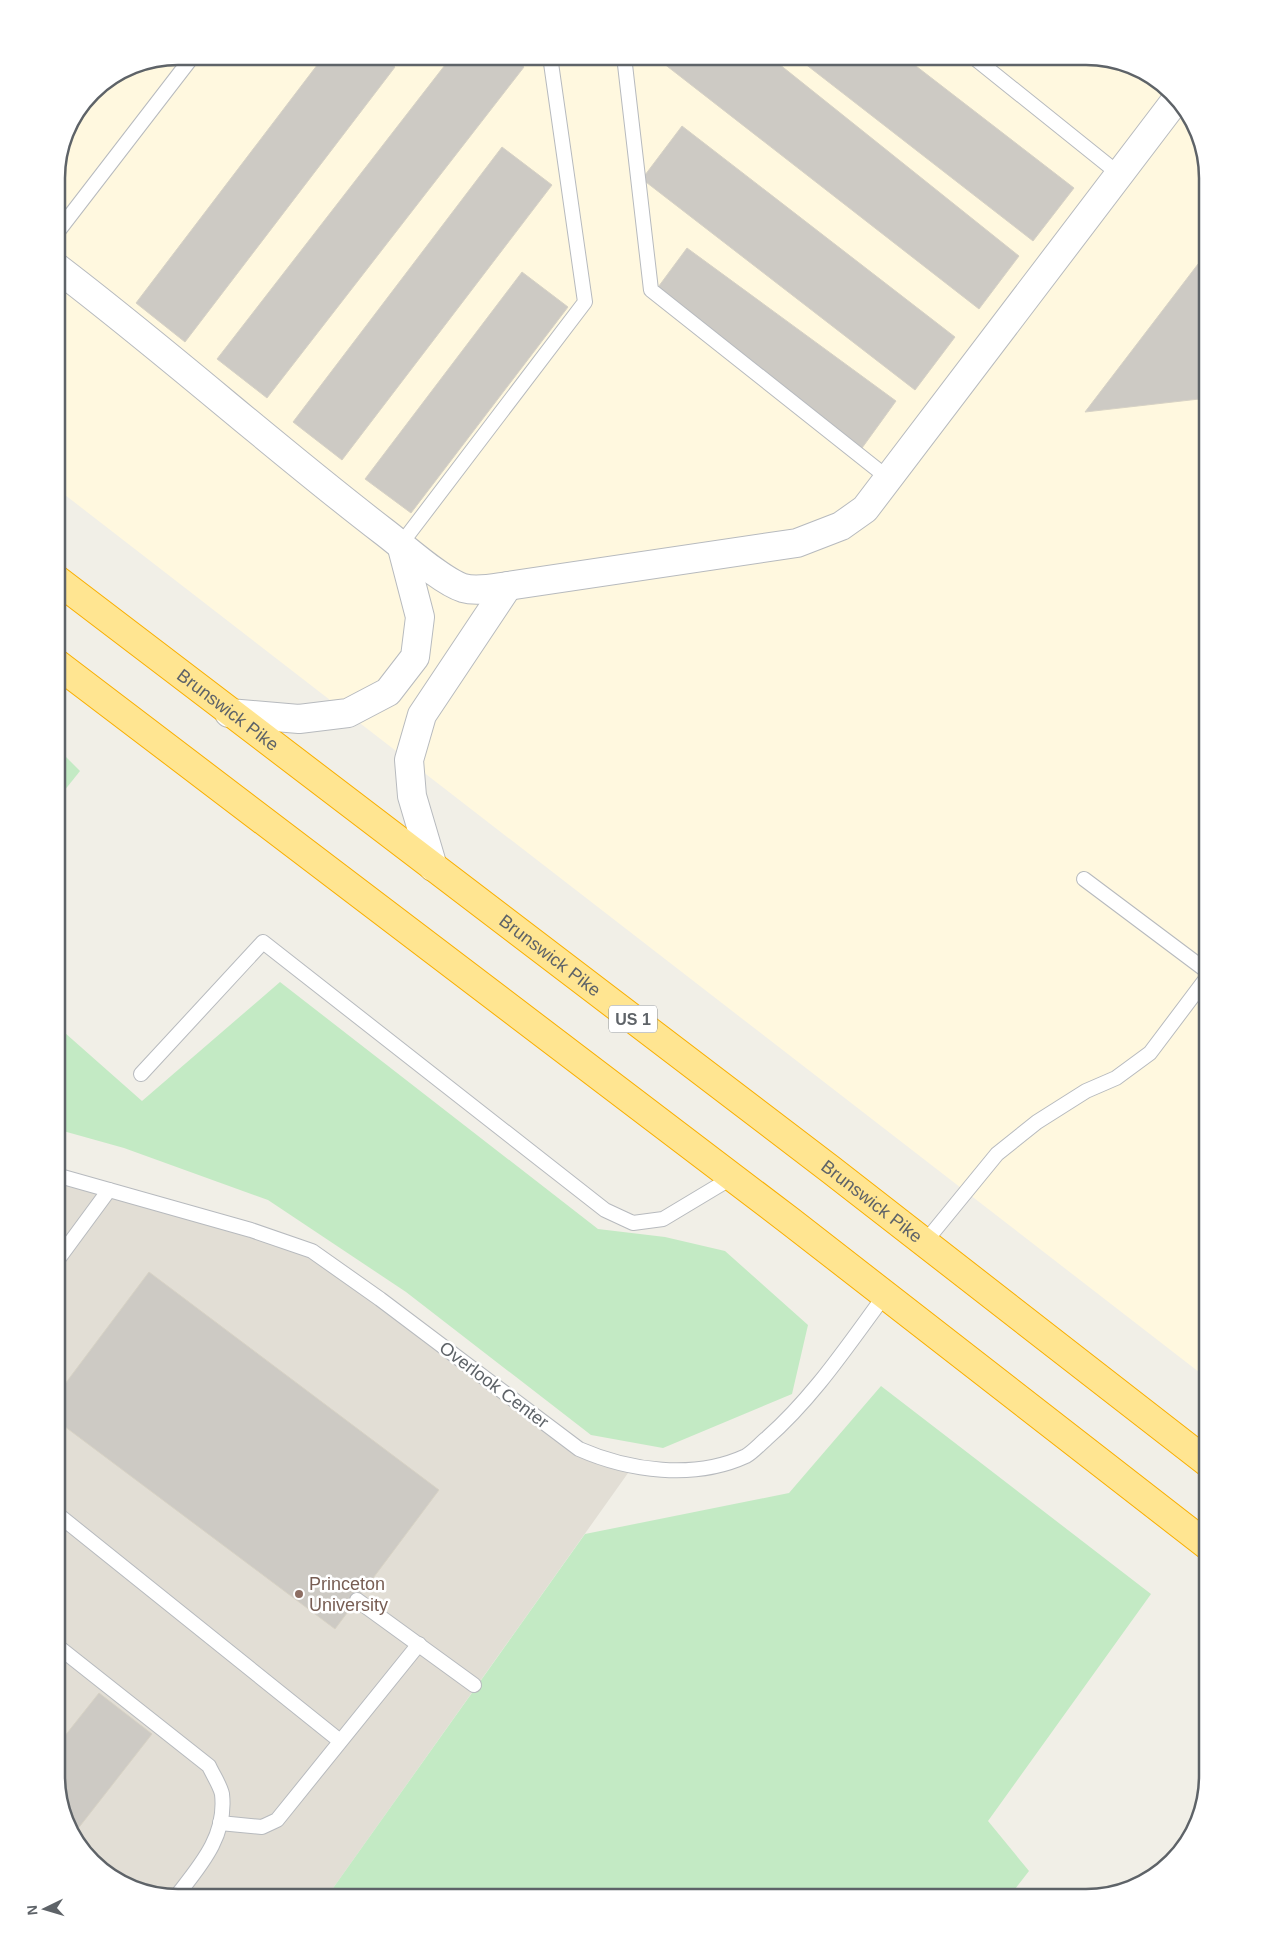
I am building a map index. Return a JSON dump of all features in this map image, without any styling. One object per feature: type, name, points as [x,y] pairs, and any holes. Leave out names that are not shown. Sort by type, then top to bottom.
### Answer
[{"type":"highway","name":"Brunswick Pike","points":[[65,586],[925,1242],[1199,1456]]},
{"type":"highway","points":[[65,670],[733,1177],[1199,1539]]},
{"type":"street","points":[[65,274],[401,544],[443,576],[463,588],[487,590],[797,543],[841,526],[865,509],[1171,104]]},
{"type":"street","points":[[229,712],[299,719],[348,713],[388,692],[415,657],[420,617],[401,544]]},
{"type":"street","points":[[433,867],[412,796],[409,760],[422,715],[508,586]]},
{"type":"lane","points":[[65,222],[186,65]]},
{"type":"lane","points":[[401,544],[584,302],[551,65]]},
{"type":"lane","points":[[625,65],[651,290],[888,478]]},
{"type":"lane","points":[[983,65],[1119,174]]},
{"type":"lane","points":[[1084,879],[1199,965]]},
{"type":"lane","points":[[141,1074],[263,942],[605,1210],[633,1223],[663,1219],[733,1177]]},
{"type":"lane","points":[[925,1242],[997,1154],[1037,1122],[1086,1091],[1116,1078],[1150,1053],[1199,988]]},
{"type":"lane","name":"Overlook Center","points":[[65,1178],[292,1243],[312,1251],[579,1449],[604,1460],[661,1471],[722,1464],[747,1455],[791,1418],[885,1295]]},
{"type":"lane","points":[[65,1250],[109,1190]]},
{"type":"lane","points":[[65,1520],[340,1741]]},
{"type":"lane","points":[[357,1600],[474,1685]]},
{"type":"lane","points":[[220,1823],[262,1827],[277,1820],[419,1644]]},
{"type":"lane","points":[[65,1652],[209,1766],[222,1793],[220,1823],[212,1850],[182,1889]]},
{"type":"shaded area","points":[[178,65],[1093,65],[1108,67],[1136,77],[1149,84],[1171,104],[1180,115],[1190,135],[1195,149],[1199,178],[1199,1372],[65,495],[65,171],[69,149],[77,128],[88,109],[104,93],[115,84],[142,71],[156,67]]},
{"type":"shaded area","name":"Princeton University","points":[[65,1178],[293,1243],[579,1449],[633,1466],[332,1889],[171,1889],[156,1887],[142,1883],[115,1870],[84,1839],[69,1805],[65,1776]]},
{"type":"green space","points":[[65,756],[80,771],[65,790]]},
{"type":"green space","points":[[280,982],[598,1229],[665,1237],[725,1251],[808,1325],[792,1394],[663,1448],[591,1435],[406,1292],[268,1200],[124,1148],[65,1132],[65,1033],[142,1101]]},
{"type":"green space","points":[[881,1386],[1151,1594],[988,1821],[1029,1871],[1015,1889],[332,1889],[585,1534],[789,1493]]},
{"type":"building","points":[[317,65],[392,65],[395,67],[185,342],[136,303]]},
{"type":"building","points":[[445,65],[521,65],[524,67],[267,398],[217,359]]},
{"type":"building","points":[[666,65],[780,65],[1019,256],[979,309]]},
{"type":"building","points":[[807,65],[915,65],[1074,188],[1033,241]]},
{"type":"building","points":[[682,126],[955,337],[915,390],[642,179]]},
{"type":"building","points":[[502,147],[552,185],[342,460],[293,422]]},
{"type":"building","points":[[687,248],[896,401],[862,448],[653,294]]},
{"type":"building","points":[[1199,263],[1199,399],[1085,412]]},
{"type":"building","points":[[522,272],[568,307],[411,513],[365,479]]},
{"type":"building","points":[[149,1272],[439,1490],[335,1629],[65,1427],[65,1384]]},
{"type":"building","points":[[99,1693],[152,1734],[78,1828],[69,1805],[66,1790],[65,1736]]},
{"type":"place","name":"Princeton University","points":[[299,1594]]}]
